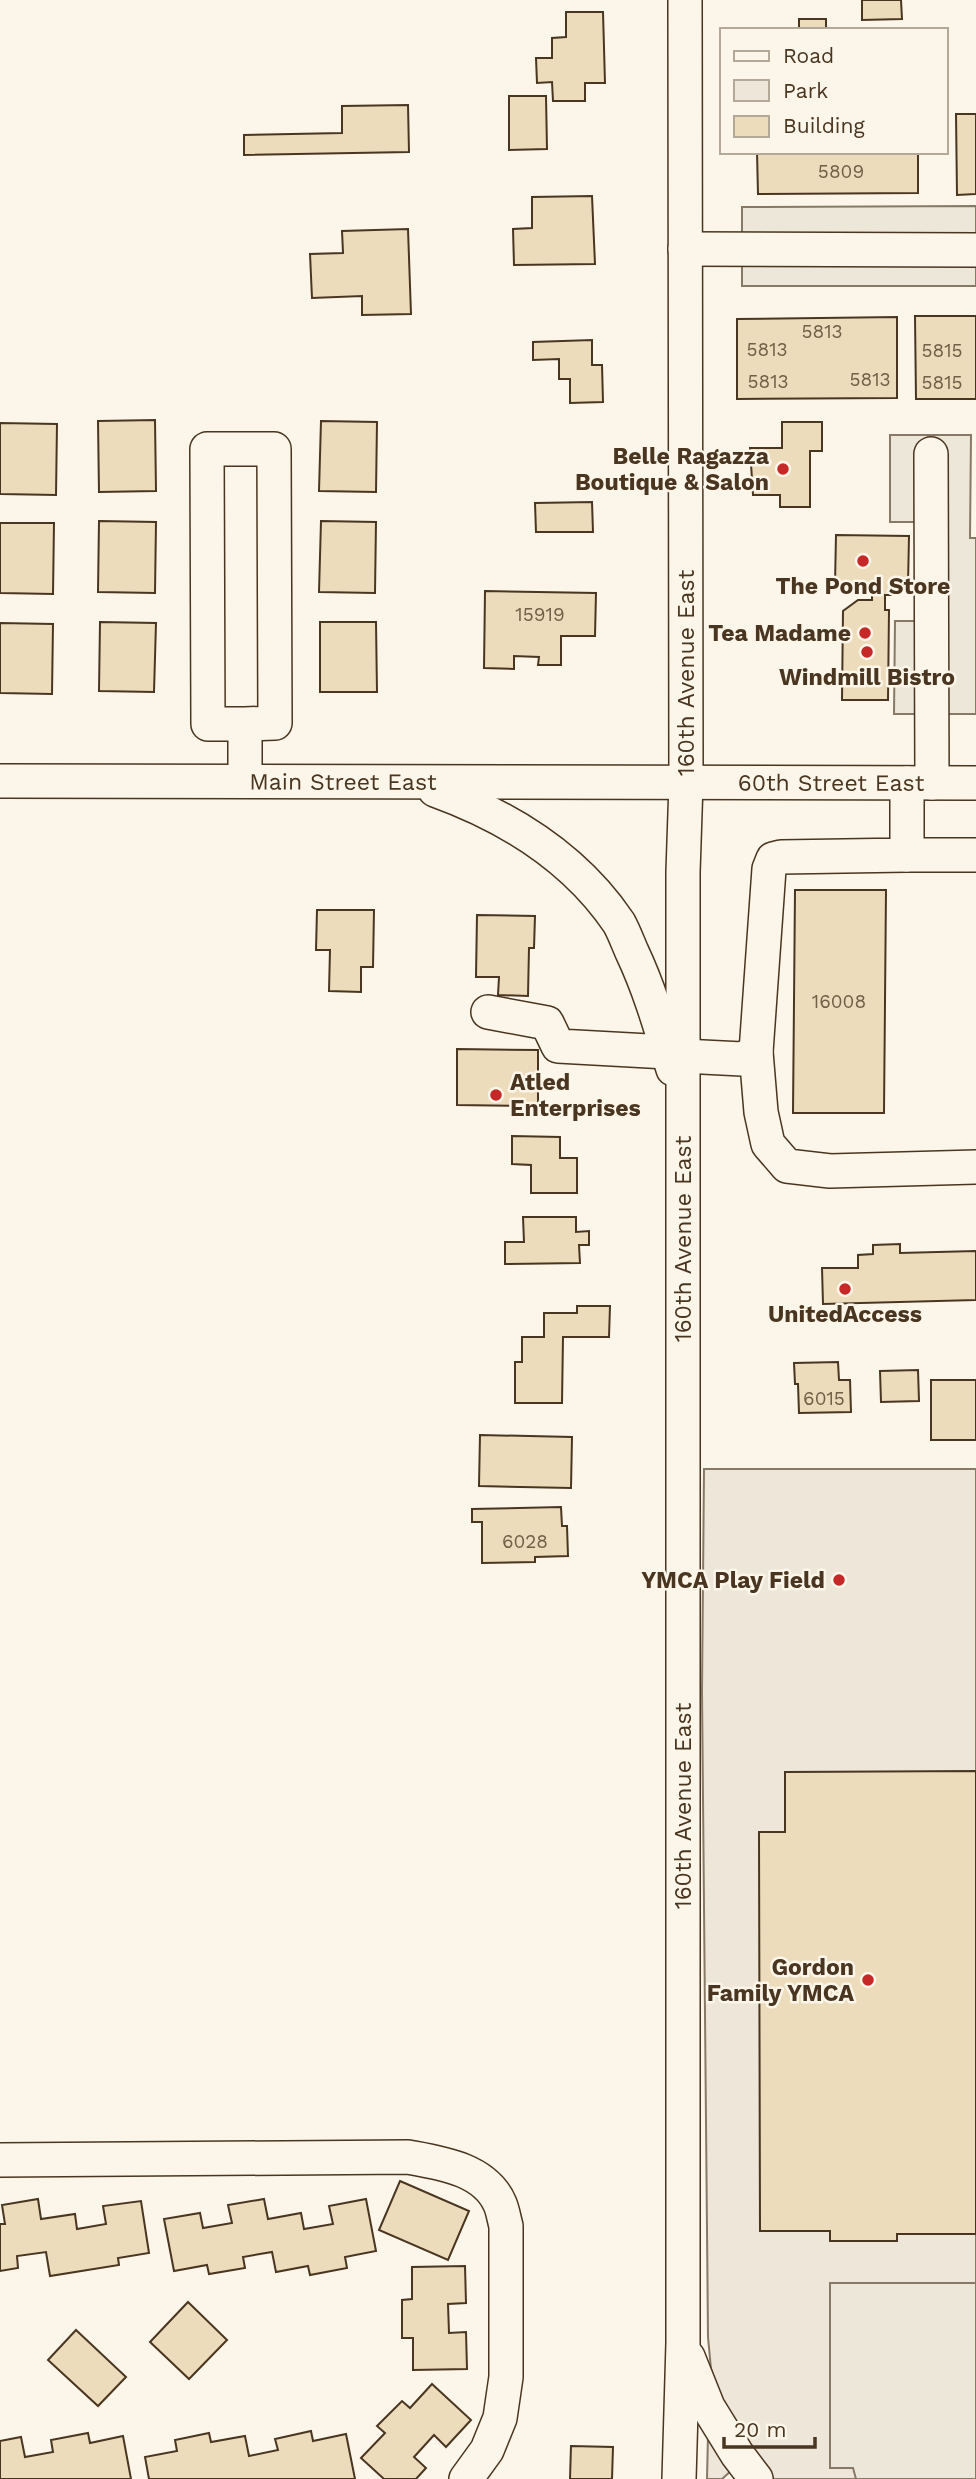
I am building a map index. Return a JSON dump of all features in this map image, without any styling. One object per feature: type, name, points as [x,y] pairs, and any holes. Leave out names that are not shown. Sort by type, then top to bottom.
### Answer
[{"type":"street","name":"160th Avenue East","points":[[679,2479],[683,2343],[683,1104],[675,1054],[686,783],[685,0]]},
{"type":"street","points":[[685,249],[976,250]]},
{"type":"street","points":[[207,449],[274,449],[275,723],[245,724],[208,724],[207,449]]},
{"type":"street","points":[[907,855],[919,783],[931,454]]},
{"type":"street","points":[[245,724],[245,781]]},
{"type":"street","name":"Main Street East","points":[[0,780],[686,783]]},
{"type":"street","points":[[413,782],[474,804],[523,831],[555,854],[591,888],[620,924],[675,1054]]},
{"type":"street","name":"60th Street East","points":[[686,783],[976,783]]},
{"type":"street","points":[[976,855],[774,859],[769,869],[756,1052],[761,1112],[768,1144],[788,1166],[830,1171],[976,1167]]},
{"type":"street","points":[[488,1012],[547,1023],[558,1046],[742,1059],[756,1052]]},
{"type":"street","points":[[0,2160],[408,2157],[445,2164],[465,2171],[483,2183],[499,2202],[506,2226],[506,2377],[500,2418],[487,2449],[466,2479]]},
{"type":"street","points":[[683,2343],[708,2407],[737,2454],[757,2479]]},
{"type":"green space","points":[[704,1469],[976,1469],[976,2479],[770,2479],[729,2421],[711,2369],[708,2337],[702,1691]]},
{"type":"green space","points":[[708,2435],[733,2469],[722,2479],[707,2479]]},
{"type":"shaded area","points":[[976,206],[976,286],[742,286],[742,207]]},
{"type":"shaded area","points":[[890,435],[971,435],[970,538],[976,538],[976,714],[894,714],[895,621],[926,621],[927,522],[890,522]]},
{"type":"shaded area","points":[[830,2283],[976,2283],[976,2479],[856,2479],[853,2468],[830,2468]]},
{"type":"building","points":[[862,0],[901,0],[902,19],[862,20]]},
{"type":"building","points":[[566,12],[603,12],[605,83],[585,83],[585,101],[553,101],[552,82],[537,83],[536,58],[552,58],[552,38],[566,37]]},
{"type":"building","points":[[799,19],[826,19],[826,28],[799,28]]},
{"type":"building","points":[[509,96],[546,96],[547,149],[509,150]]},
{"type":"building","points":[[408,105],[409,152],[244,155],[244,135],[342,133],[342,106]]},
{"type":"building","points":[[956,114],[976,114],[976,194],[957,195]]},
{"type":"building","points":[[757,154],[918,154],[918,193],[758,194]]},
{"type":"building","points":[[592,196],[595,264],[514,265],[513,229],[532,228],[532,197]]},
{"type":"building","points":[[408,229],[411,314],[362,315],[362,296],[312,298],[310,254],[343,253],[342,231]]},
{"type":"building","points":[[915,316],[976,316],[976,399],[916,399]]},
{"type":"building","points":[[897,317],[897,398],[737,399],[737,319]]},
{"type":"building","points":[[592,340],[592,365],[602,365],[603,402],[570,403],[570,379],[559,379],[559,359],[533,360],[533,342]]},
{"type":"building","points":[[155,420],[156,491],[99,492],[98,421]]},
{"type":"building","points":[[321,421],[377,422],[376,492],[319,491]]},
{"type":"building","points":[[782,422],[822,422],[822,451],[810,451],[810,507],[780,507],[780,495],[753,495],[750,448],[782,448]]},
{"type":"building","points":[[0,423],[57,424],[56,495],[0,494]]},
{"type":"building","points":[[592,502],[593,532],[536,532],[535,503]]},
{"type":"building","points":[[99,521],[156,522],[155,593],[98,592]]},
{"type":"building","points":[[321,521],[376,522],[375,593],[319,592]]},
{"type":"building","points":[[0,523],[54,523],[53,594],[0,593]]},
{"type":"building","points":[[836,535],[909,536],[908,585],[899,585],[899,595],[885,595],[885,610],[889,610],[888,700],[842,700],[843,611],[858,600],[872,600],[872,584],[835,584]]},
{"type":"building","points":[[485,591],[596,593],[595,636],[561,636],[561,665],[538,665],[539,657],[514,656],[514,669],[484,668]]},
{"type":"building","points":[[100,622],[156,623],[154,692],[99,691]]},
{"type":"building","points":[[320,622],[376,622],[377,692],[320,692]]},
{"type":"building","points":[[0,623],[53,624],[52,694],[0,693]]},
{"type":"building","points":[[795,890],[886,890],[884,1113],[793,1113]]},
{"type":"building","points":[[317,910],[374,910],[373,967],[361,967],[361,992],[329,991],[330,950],[316,950]]},
{"type":"building","points":[[477,915],[535,916],[534,948],[529,948],[528,996],[498,995],[499,977],[476,977]]},
{"type":"building","points":[[457,1049],[538,1050],[538,1106],[457,1105]]},
{"type":"building","points":[[512,1136],[560,1137],[560,1158],[577,1158],[577,1193],[531,1193],[531,1165],[512,1164]]},
{"type":"building","points":[[523,1217],[576,1217],[576,1232],[589,1231],[589,1245],[579,1245],[580,1263],[505,1264],[505,1242],[524,1242]]},
{"type":"building","points":[[900,1244],[900,1253],[976,1251],[976,1300],[823,1304],[822,1268],[858,1268],[858,1255],[873,1254],[873,1245]]},
{"type":"building","points":[[577,1306],[610,1306],[609,1337],[563,1337],[562,1403],[515,1403],[515,1362],[522,1362],[522,1337],[544,1337],[544,1313],[577,1313]]},
{"type":"building","points":[[838,1362],[839,1380],[850,1380],[851,1412],[799,1413],[794,1363]]},
{"type":"building","points":[[918,1370],[919,1401],[881,1402],[880,1371]]},
{"type":"building","points":[[931,1380],[976,1380],[976,1440],[931,1440]]},
{"type":"building","points":[[480,1435],[572,1437],[571,1488],[479,1486]]},
{"type":"building","points":[[561,1507],[562,1526],[567,1526],[568,1556],[535,1557],[535,1562],[482,1563],[482,1522],[472,1522],[472,1509]]},
{"type":"building","name":"Gordon Family YMCA","points":[[976,1771],[976,2234],[897,2234],[897,2241],[830,2241],[830,2231],[760,2231],[759,1832],[785,1832],[785,1772]]},
{"type":"building","points":[[400,2181],[469,2211],[448,2260],[379,2230]]},
{"type":"building","points":[[38,2199],[41,2219],[75,2214],[77,2229],[106,2224],[103,2206],[141,2201],[149,2253],[118,2258],[119,2265],[50,2276],[46,2252],[17,2256],[18,2268],[0,2271],[0,2224],[5,2224],[2,2205]]},
{"type":"building","points":[[264,2199],[268,2219],[301,2213],[304,2229],[333,2224],[329,2206],[366,2199],[376,2251],[345,2257],[347,2268],[310,2275],[308,2266],[276,2272],[272,2252],[243,2257],[245,2268],[209,2274],[207,2265],[174,2271],[164,2219],[200,2213],[203,2228],[232,2223],[228,2205]]},
{"type":"building","points":[[465,2266],[466,2303],[448,2304],[449,2333],[466,2332],[467,2369],[413,2370],[413,2338],[402,2338],[402,2300],[412,2299],[412,2267]]},
{"type":"building","points":[[188,2302],[227,2340],[189,2379],[150,2342]]},
{"type":"building","points":[[76,2330],[126,2377],[98,2406],[48,2360]]},
{"type":"building","points":[[432,2384],[471,2420],[446,2447],[434,2435],[414,2457],[426,2468],[416,2479],[384,2479],[361,2458],[385,2433],[377,2426],[402,2401],[410,2408]]},
{"type":"building","points":[[311,2431],[313,2441],[346,2434],[355,2479],[149,2479],[145,2457],[177,2451],[175,2440],[209,2433],[211,2442],[245,2436],[249,2456],[278,2450],[275,2439]]},
{"type":"building","points":[[88,2433],[90,2443],[123,2436],[131,2479],[0,2479],[0,2441],[21,2437],[25,2457],[53,2452],[51,2440]]},
{"type":"building","points":[[571,2446],[613,2447],[612,2479],[570,2479]]},
{"type":"place","name":"Belle Ragazza Boutique & Salon","points":[[783,469]]},
{"type":"place","name":"The Pond Store","points":[[863,561]]},
{"type":"place","name":"Tea Madame","points":[[865,633]]},
{"type":"place","name":"Windmill Bistro","points":[[867,652]]},
{"type":"place","name":"Atled Enterprises","points":[[496,1095]]},
{"type":"place","name":"UnitedAccess","points":[[845,1289]]},
{"type":"place","name":"YMCA Play Field","points":[[839,1580]]},
{"type":"place","name":"Gordon Family YMCA","points":[[868,1980]]}]
